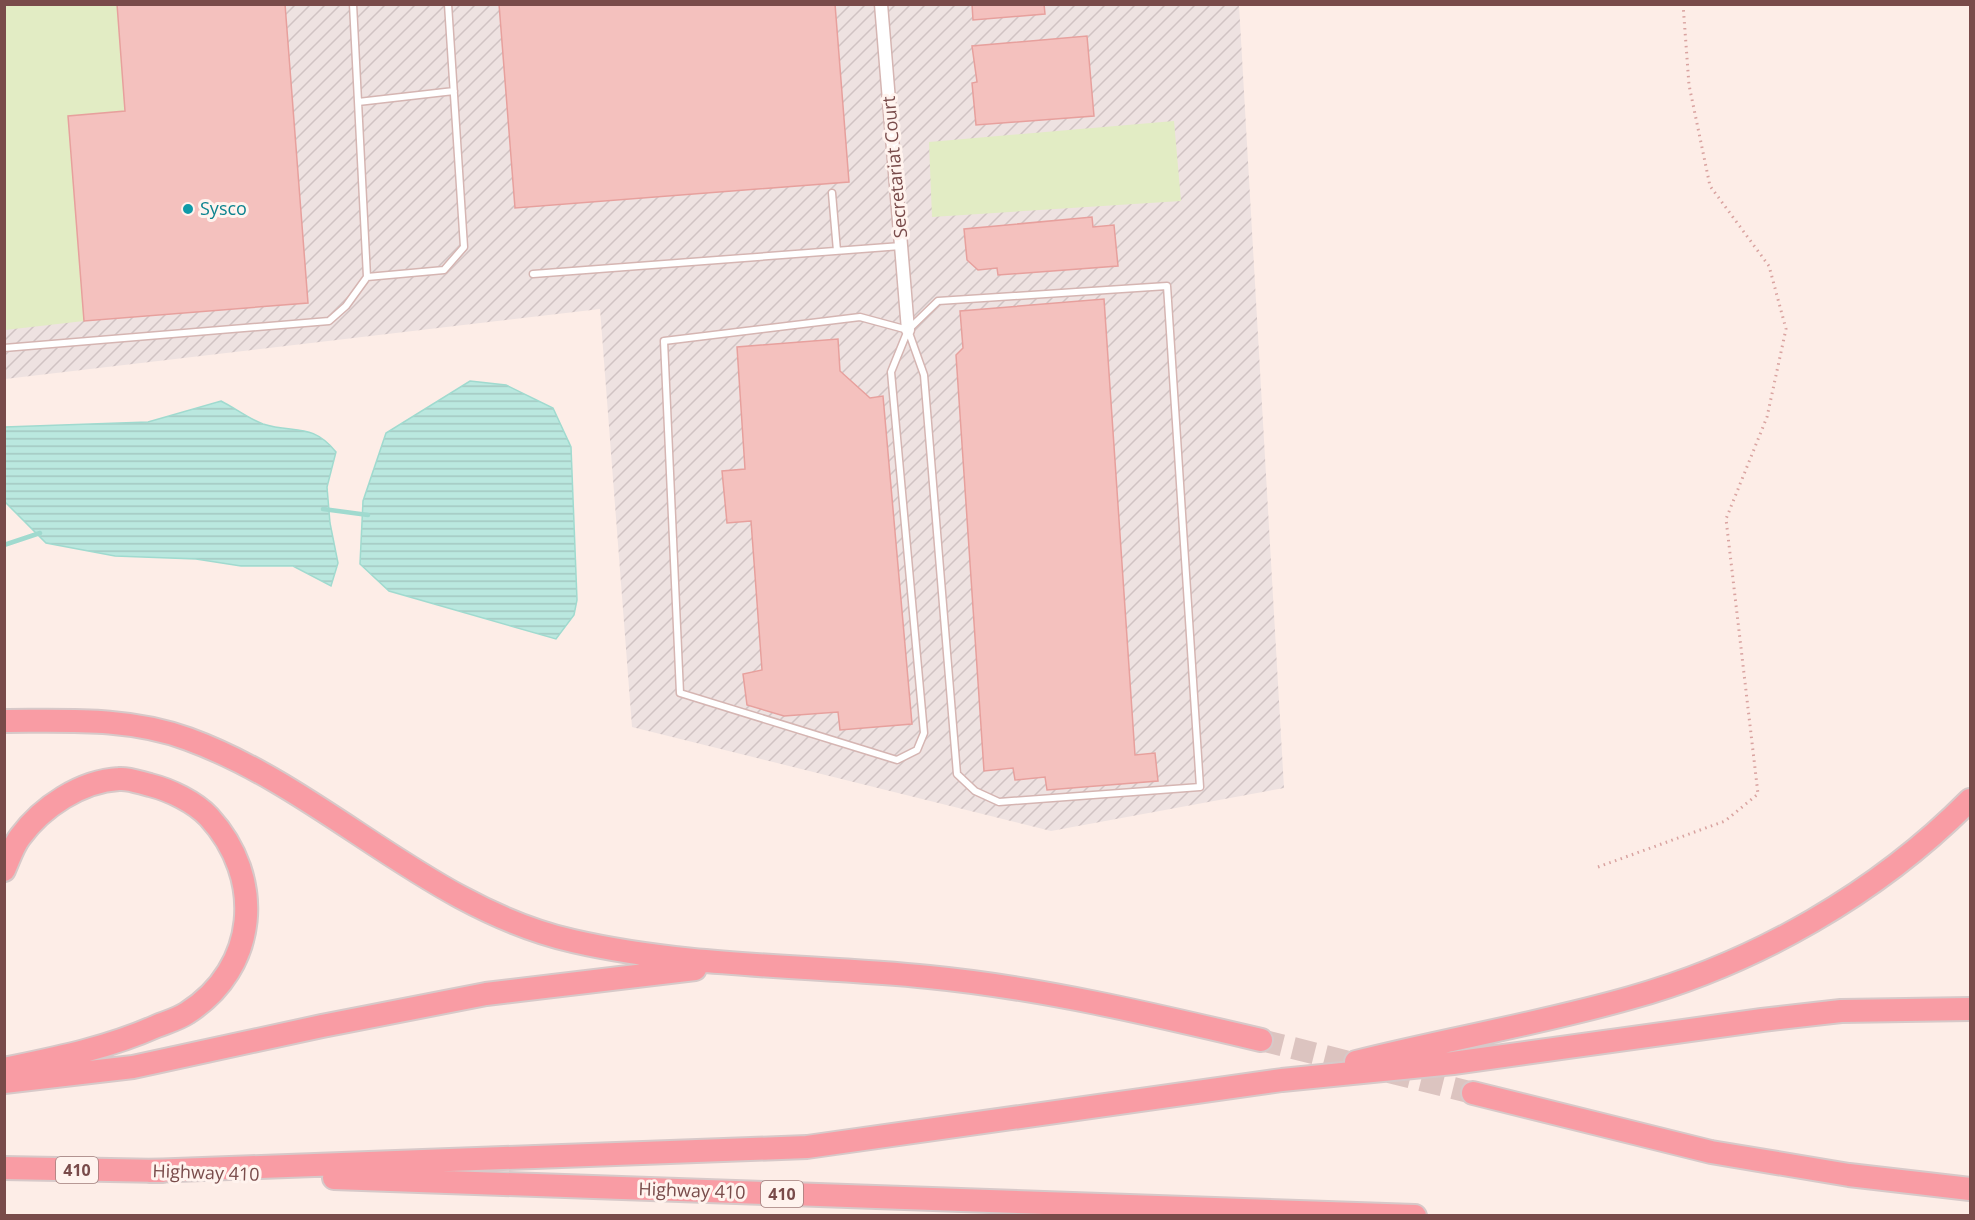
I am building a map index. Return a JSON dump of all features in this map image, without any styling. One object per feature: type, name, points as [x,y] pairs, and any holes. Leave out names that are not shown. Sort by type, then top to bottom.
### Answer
[{"type":"highway","points":[[4,721],[100,720],[152,729],[188,739],[267,777],[401,864],[475,905],[535,930],[573,941],[674,958],[931,977],[1118,1006],[1261,1040]]},
{"type":"highway","points":[[4,870],[18,838],[39,814],[78,789],[120,778],[168,789],[208,816],[228,843],[243,878],[248,902],[243,942],[224,981],[187,1013],[122,1042],[4,1069]]},
{"type":"highway","points":[[1282,1080],[1406,1049],[1548,1020],[1621,1001],[1734,962],[1820,916],[1863,889],[1895,865],[1971,800]]},
{"type":"highway","points":[[4,1082],[133,1068],[322,1026],[486,994],[741,964]]},
{"type":"highway","points":[[149,1171],[807,1147],[1282,1080],[1453,1063],[1841,1011],[1971,1009]]},
{"type":"highway","points":[[1473,1093],[1711,1152],[1849,1175],[1971,1189]]},
{"type":"highway","name":"Highway 410","points":[[4,1168],[149,1171],[1415,1215]]},
{"type":"street","name":"Secretariat Court","points":[[881,4],[908,330]]},
{"type":"lane","points":[[4,348],[329,321],[346,306],[367,277],[353,4]]},
{"type":"lane","points":[[367,277],[444,270],[464,247],[448,4]]},
{"type":"lane","points":[[358,102],[454,91]]},
{"type":"lane","points":[[831,193],[837,251]]},
{"type":"lane","points":[[533,274],[901,246]]},
{"type":"lane","points":[[908,330],[860,317],[664,341],[680,693],[897,760],[917,750],[924,733],[891,372],[908,330],[938,301],[1167,286],[1200,787],[999,802],[975,791],[957,774],[924,375],[908,330]]},
{"type":"path","points":[[1598,867],[1725,821],[1758,794],[1726,519],[1767,417],[1786,329],[1769,266],[1710,186],[1689,86],[1683,4]]},
{"type":"shaded area","points":[[4,5],[1239,5],[1284,788],[1051,831],[632,727],[600,309],[5,379]]},
{"type":"green space","points":[[4,5],[117,5],[125,111],[68,116],[84,321],[5,330]]},
{"type":"green space","points":[[1174,121],[1181,201],[932,217],[929,142]]},
{"type":"water","points":[[470,381],[506,385],[553,408],[571,447],[577,600],[574,615],[556,639],[389,591],[360,564],[363,501],[386,433]]},
{"type":"water","points":[[221,401],[263,424],[302,430],[319,436],[336,452],[327,487],[330,523],[338,563],[331,586],[293,566],[241,566],[196,559],[115,556],[46,543],[5,502],[5,427],[148,422]]},
{"type":"building","name":"Sysco","points":[[117,4],[285,4],[308,303],[84,321],[68,116],[125,111]]},
{"type":"building","points":[[499,4],[835,4],[849,182],[515,208]]},
{"type":"building","points":[[972,4],[1044,4],[1045,14],[973,20]]},
{"type":"building","points":[[1087,36],[1094,116],[976,125],[972,83],[977,82],[972,46]]},
{"type":"building","points":[[1092,217],[1093,227],[1114,225],[1118,266],[998,275],[997,268],[978,270],[967,260],[964,229]]},
{"type":"building","points":[[1104,299],[1135,755],[1155,753],[1158,781],[1047,790],[1045,777],[1015,780],[1013,768],[984,771],[956,355],[963,348],[960,311]]},
{"type":"building","points":[[838,339],[840,371],[870,398],[883,396],[912,724],[840,730],[838,712],[784,716],[747,705],[743,674],[762,670],[751,521],[727,523],[722,471],[745,469],[737,347]]},
{"type":"waterway","points":[[323,509],[368,515]]},
{"type":"waterway","points":[[4,545],[40,533]]},
{"type":"tunnel","points":[[1261,1040],[1473,1093]]},
{"type":"place","name":"Sysco","points":[[188,209]]}]
